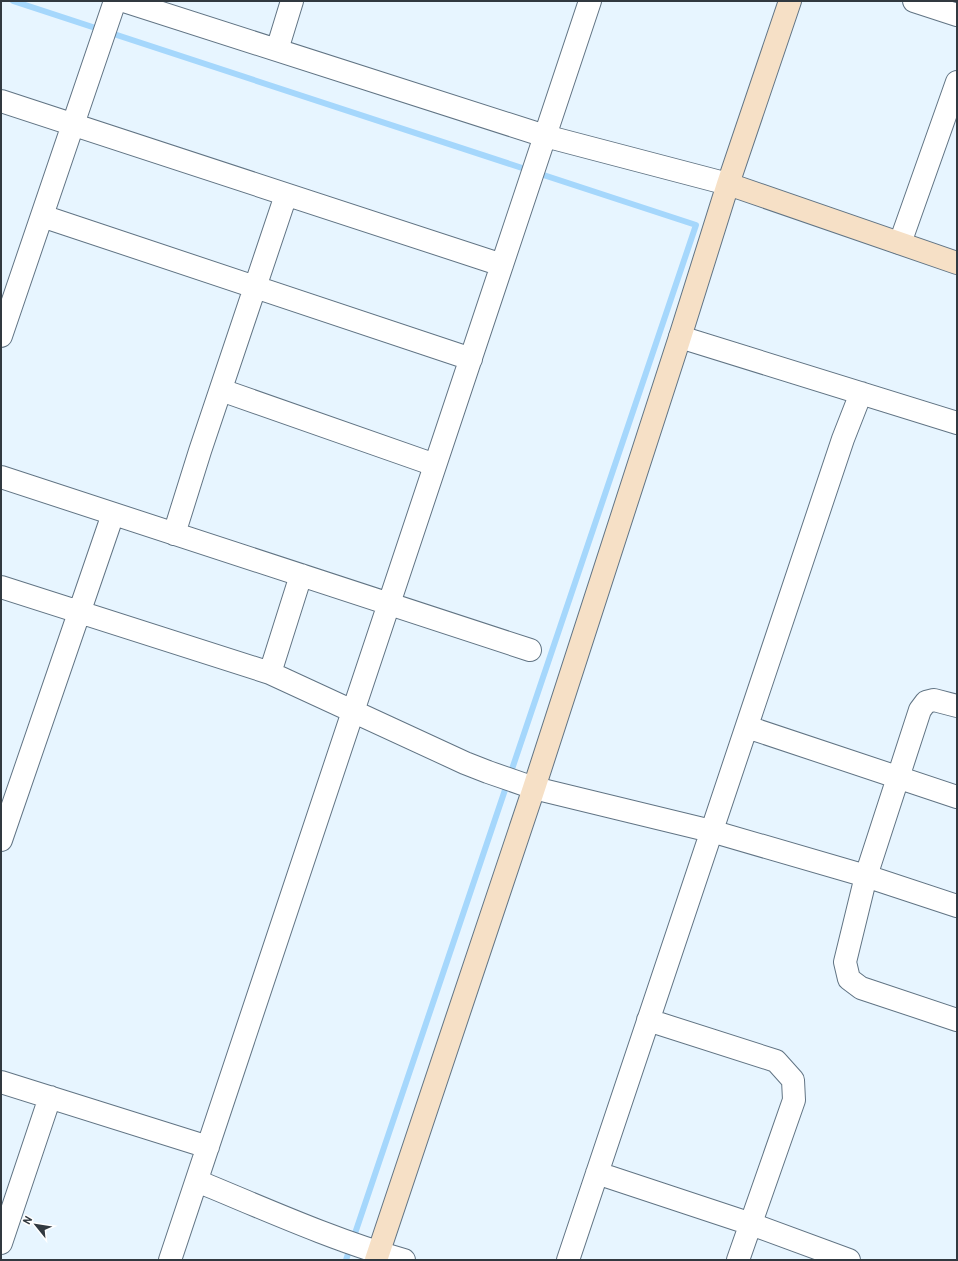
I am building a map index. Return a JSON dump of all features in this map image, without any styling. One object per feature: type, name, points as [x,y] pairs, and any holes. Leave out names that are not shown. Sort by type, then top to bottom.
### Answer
[{"type":"street","points":[[1,336],[9,284],[42,216],[115,1]]},
{"type":"street","points":[[124,1],[545,136],[728,184],[957,263]]},
{"type":"street","points":[[277,50],[292,1]]},
{"type":"street","points":[[170,1260],[590,1]]},
{"type":"street","points":[[378,1256],[534,788],[728,184],[790,1]]},
{"type":"street","points":[[914,1],[957,15]]},
{"type":"street","points":[[900,243],[952,111],[957,82]]},
{"type":"street","points":[[1,101],[502,265]]},
{"type":"street","points":[[174,534],[286,195]]},
{"type":"street","points":[[42,216],[471,359]]},
{"type":"street","points":[[680,337],[862,392],[957,423]]},
{"type":"street","points":[[221,390],[436,465]]},
{"type":"street","points":[[568,1260],[843,439],[862,392]]},
{"type":"street","points":[[1,478],[530,650]]},
{"type":"street","points":[[1,840],[113,514]]},
{"type":"street","points":[[270,673],[301,575]]},
{"type":"street","points":[[1,587],[270,673],[488,772],[534,788],[711,831],[866,876],[957,906]]},
{"type":"street","points":[[957,706],[934,700],[926,702],[920,710],[866,876],[845,962],[849,979],[861,988],[957,1020]]},
{"type":"street","points":[[747,727],[957,797]]},
{"type":"street","points":[[648,1020],[776,1061],[793,1080],[794,1100],[738,1260]]},
{"type":"street","points":[[1,1082],[208,1147]]},
{"type":"street","points":[[1,1243],[50,1097]]},
{"type":"street","points":[[597,1172],[751,1224],[849,1260]]},
{"type":"street","points":[[197,1181],[378,1256],[404,1260]]},
{"type":"waterway","points":[[13,1],[696,225],[346,1260]]}]
